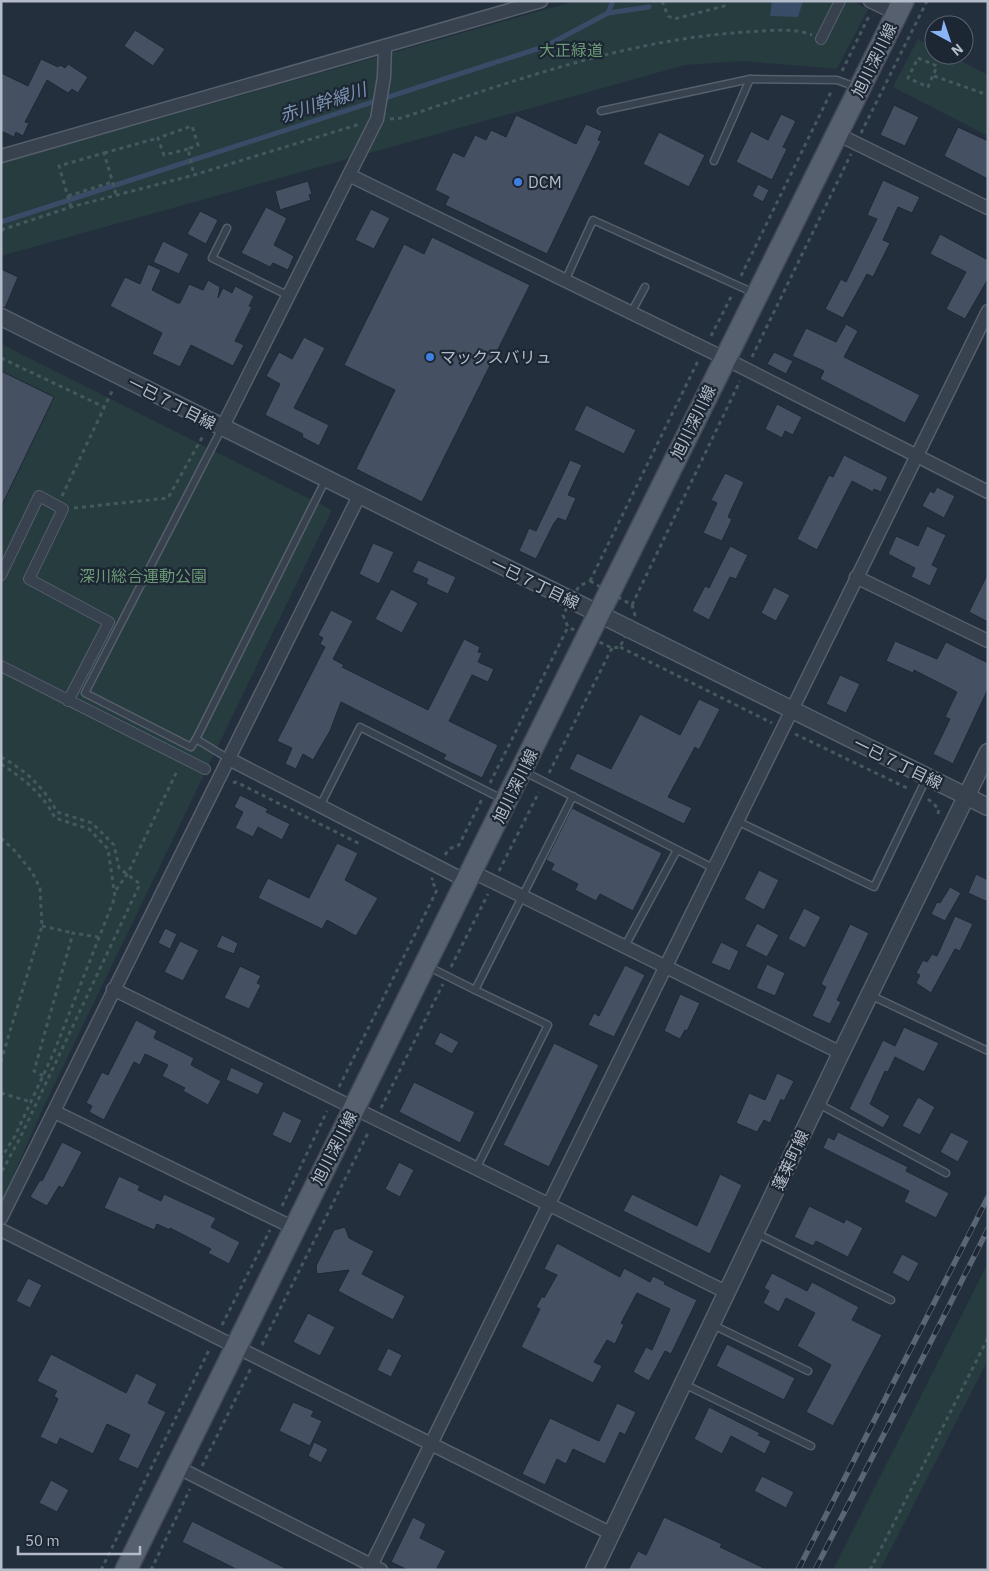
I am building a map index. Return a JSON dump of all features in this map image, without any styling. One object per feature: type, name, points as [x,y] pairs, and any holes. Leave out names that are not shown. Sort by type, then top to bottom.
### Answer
[{"type":"main road","name":"旭川深川線","points":[[126,1570],[294,1228],[470,877],[724,358],[757,294],[847,138],[860,88],[900,8]]},
{"type":"street","points":[[1,156],[541,1]]},
{"type":"street","points":[[821,39],[840,1]]},
{"type":"street","points":[[870,1],[900,8]]},
{"type":"street","points":[[222,428],[377,119],[384,77],[385,46]]},
{"type":"street","points":[[847,138],[988,208]]},
{"type":"street","points":[[349,175],[724,358],[988,492]]},
{"type":"street","points":[[177,1467],[374,1568],[431,1444],[856,577],[916,456],[985,325],[988,311]]},
{"type":"street","name":"一已７丁目線","points":[[1,317],[988,807]]},
{"type":"street","points":[[1,575],[39,496],[61,508],[29,579],[109,622],[68,701]]},
{"type":"street","points":[[1,1218],[359,496]]},
{"type":"street","points":[[856,577],[988,641]]},
{"type":"street","points":[[1,666],[205,769]]},
{"type":"street","name":"蓬莱町線","points":[[594,1570],[841,1053],[988,752]]},
{"type":"street","points":[[229,759],[320,806],[470,877],[522,896],[841,1053]]},
{"type":"street","points":[[113,990],[355,1107],[728,1292]]},
{"type":"street","points":[[55,1112],[294,1228]]},
{"type":"street","points":[[1,1230],[612,1534]]},
{"type":"lane","points":[[601,111],[750,79],[837,80],[860,88]]},
{"type":"lane","points":[[714,162],[750,79]]},
{"type":"lane","points":[[565,281],[593,220],[757,294]]},
{"type":"lane","points":[[227,228],[212,258],[289,296]]},
{"type":"lane","points":[[631,313],[645,287]]},
{"type":"lane","points":[[222,428],[85,692],[191,747],[326,479]]},
{"type":"lane","points":[[320,806],[360,727],[507,802]]},
{"type":"lane","points":[[196,739],[229,759]]},
{"type":"lane","points":[[522,771],[713,868]]},
{"type":"lane","points":[[737,821],[874,886],[927,777]]},
{"type":"lane","points":[[475,990],[572,796]]},
{"type":"lane","points":[[626,946],[677,850]]},
{"type":"lane","points":[[426,966],[548,1025],[477,1167]]},
{"type":"lane","points":[[870,994],[988,1051]]},
{"type":"lane","points":[[817,1103],[946,1173]]},
{"type":"lane","points":[[756,1233],[891,1300]]},
{"type":"lane","points":[[713,1324],[808,1371]]},
{"type":"lane","points":[[684,1384],[811,1446]]},
{"type":"path","points":[[662,1],[668,16],[674,19],[728,5]]},
{"type":"path","points":[[632,604],[745,370],[847,138],[927,1]]},
{"type":"path","points":[[1,230],[71,207],[194,175],[377,119],[401,118],[534,74],[670,40],[782,30],[809,33],[821,39]]},
{"type":"path","points":[[918,58],[937,66],[934,76],[928,87],[908,78],[918,58]]},
{"type":"path","points":[[934,76],[988,95]]},
{"type":"path","points":[[71,207],[59,166],[158,138],[192,126],[198,145],[164,155],[158,138]]},
{"type":"path","points":[[188,149],[194,175]]},
{"type":"path","points":[[104,153],[116,194]]},
{"type":"path","points":[[68,196],[112,182]]},
{"type":"path","points":[[1,358],[104,407]]},
{"type":"path","points":[[119,376],[61,508],[168,498],[204,435]]},
{"type":"path","points":[[620,647],[934,801],[940,809],[937,821]]},
{"type":"path","points":[[1,757],[26,773],[49,797],[58,812],[92,824],[114,845],[119,868],[140,884],[20,1138],[1,1173]]},
{"type":"path","points":[[115,890],[128,873],[182,758]]},
{"type":"path","points":[[1,764],[22,778],[47,802],[55,818],[89,829],[108,849],[115,890],[115,897],[43,1076],[15,1136],[1,1158]]},
{"type":"path","points":[[230,783],[236,782],[369,849]]},
{"type":"path","points":[[1,838],[16,852],[32,872],[40,888],[42,926],[1,1061]]},
{"type":"path","points":[[423,876],[432,880]]},
{"type":"path","points":[[42,926],[98,938]]},
{"type":"path","points":[[43,1076],[34,1071],[73,933]]},
{"type":"path","points":[[1,1093],[31,1102]]},
{"type":"path","points":[[870,1570],[988,1338]]},
{"type":"green space","name":"大正緑道","points":[[576,1],[851,1],[868,9],[837,69],[742,61],[685,65],[1,256],[1,163]]},
{"type":"green space","points":[[918,39],[924,42],[924,65],[968,65],[988,75],[988,136],[893,87]]},
{"type":"green space","name":"深川総合運動公園","points":[[1,344],[332,510],[42,1110],[1,1204]]},
{"type":"green space","points":[[988,1263],[988,1360],[880,1570],[833,1570]]},
{"type":"water","points":[[772,1],[803,1],[798,17],[770,16]]},
{"type":"building","points":[[135,30],[165,49],[153,66],[124,46]]},
{"type":"building","points":[[41,59],[58,67],[60,65],[65,68],[68,64],[88,77],[78,93],[72,89],[68,93],[47,80],[25,122],[29,123],[23,136],[16,132],[14,137],[1,131],[1,73],[28,86]]},
{"type":"building","points":[[894,105],[919,117],[905,146],[880,135]]},
{"type":"building","points":[[781,114],[796,121],[783,147],[787,149],[772,180],[736,162],[751,131],[768,140]]},
{"type":"building","points":[[516,115],[576,144],[586,124],[602,131],[598,140],[601,141],[547,254],[445,205],[449,197],[435,190],[453,152],[464,157],[475,135],[486,140],[491,130],[506,137]]},
{"type":"building","points":[[958,127],[988,141],[988,179],[944,156]]},
{"type":"building","points":[[659,132],[705,155],[689,187],[643,164]]},
{"type":"building","points":[[883,180],[920,197],[912,213],[898,207],[883,240],[890,243],[873,277],[867,274],[843,318],[825,309],[841,279],[846,282],[877,219],[867,215]]},
{"type":"building","points":[[308,181],[312,194],[309,195],[311,200],[280,210],[275,191]]},
{"type":"building","points":[[758,184],[769,190],[763,202],[752,196]]},
{"type":"building","points":[[266,207],[287,218],[274,245],[294,256],[288,270],[273,263],[270,267],[241,253]]},
{"type":"building","points":[[371,209],[390,218],[374,249],[355,240]]},
{"type":"building","points":[[200,211],[218,220],[206,244],[187,234]]},
{"type":"building","points":[[940,234],[988,260],[988,279],[965,319],[946,309],[966,272],[930,254]]},
{"type":"building","points":[[432,237],[530,285],[422,502],[356,469],[395,390],[344,365],[404,244],[424,254]]},
{"type":"building","points":[[163,241],[189,254],[179,274],[153,262]]},
{"type":"building","points":[[148,264],[161,270],[152,290],[177,303],[180,303],[189,284],[203,290],[208,280],[220,287],[218,298],[223,288],[232,293],[235,286],[254,296],[249,306],[252,307],[235,341],[244,345],[233,366],[191,345],[180,367],[152,354],[162,333],[110,306],[125,277],[140,284]]},
{"type":"building","points":[[1,269],[18,277],[5,308],[1,307]]},
{"type":"building","points":[[846,324],[858,331],[844,357],[920,395],[905,423],[820,379],[824,371],[792,356],[806,328],[836,342]]},
{"type":"building","points":[[304,337],[325,348],[294,408],[329,425],[319,446],[302,437],[303,434],[265,415],[280,384],[266,376],[279,352],[292,359]]},
{"type":"building","points":[[774,352],[793,361],[786,374],[767,364]]},
{"type":"building","points":[[1,371],[54,397],[1,507]]},
{"type":"building","points":[[777,404],[802,417],[793,435],[785,431],[782,438],[765,429]]},
{"type":"building","points":[[586,405],[636,430],[624,454],[574,430]]},
{"type":"building","points":[[844,455],[888,477],[881,492],[874,489],[873,492],[852,481],[817,550],[797,539],[829,475],[833,477]]},
{"type":"building","points":[[570,460],[582,465],[568,495],[576,498],[566,521],[558,518],[554,523],[536,559],[519,551],[529,528],[536,531]]},
{"type":"building","points":[[725,473],[744,482],[728,517],[732,519],[722,541],[703,533],[717,503],[711,500]]},
{"type":"building","points":[[937,487],[955,496],[944,518],[922,506],[930,491],[934,493]]},
{"type":"building","points":[[927,526],[946,535],[932,565],[938,568],[930,586],[911,577],[915,568],[888,554],[896,536],[918,546]]},
{"type":"building","points":[[373,543],[394,552],[379,584],[359,574]]},
{"type":"building","points":[[730,546],[748,555],[736,579],[730,577],[709,620],[692,611],[705,586],[709,588]]},
{"type":"building","points":[[418,560],[456,577],[448,594],[426,584],[428,579],[412,572]]},
{"type":"building","points":[[988,573],[988,622],[969,612]]},
{"type":"building","points":[[774,587],[790,595],[776,621],[761,613]]},
{"type":"building","points":[[391,589],[418,603],[402,633],[375,619]]},
{"type":"building","points":[[331,610],[353,621],[333,659],[344,665],[342,667],[428,710],[464,639],[480,647],[478,652],[482,653],[478,662],[494,669],[488,682],[472,675],[449,721],[498,745],[482,778],[443,759],[446,755],[341,702],[330,731],[313,760],[303,754],[296,769],[285,764],[292,748],[277,741],[325,647],[320,644],[323,638],[318,635]]},
{"type":"building","points":[[895,641],[937,659],[946,642],[988,663],[988,689],[953,764],[933,754],[950,719],[945,717],[957,692],[914,670],[913,673],[886,661]]},
{"type":"building","points":[[840,675],[860,684],[846,713],[826,704]]},
{"type":"building","points":[[699,699],[720,709],[699,750],[695,747],[668,797],[692,808],[684,824],[569,769],[577,753],[611,769],[640,714],[680,735]]},
{"type":"building","points":[[240,795],[268,809],[266,812],[290,824],[282,840],[258,827],[253,837],[235,828],[243,812],[234,807]]},
{"type":"building","points":[[572,808],[662,853],[633,911],[600,894],[596,901],[575,890],[578,884],[551,870],[554,864],[546,860]]},
{"type":"building","points":[[337,843],[358,853],[345,880],[378,898],[356,936],[327,920],[322,929],[258,898],[268,878],[309,898]]},
{"type":"building","points":[[759,870],[779,880],[764,910],[744,899]]},
{"type":"building","points":[[976,874],[988,880],[988,902],[968,893]]},
{"type":"building","points":[[950,887],[961,893],[945,921],[931,914],[937,902],[940,903]]},
{"type":"building","points":[[804,908],[821,917],[805,948],[788,939]]},
{"type":"building","points":[[955,916],[973,924],[960,951],[955,949],[931,993],[916,983],[920,975],[916,973],[923,960],[927,962],[932,954],[937,956]]},
{"type":"building","points":[[757,923],[779,935],[767,957],[745,946]]},
{"type":"building","points":[[850,924],[869,933],[837,1000],[841,1002],[830,1024],[812,1016],[826,987],[821,984]]},
{"type":"building","points":[[165,928],[177,934],[170,949],[158,943]]},
{"type":"building","points":[[222,935],[238,943],[234,954],[216,947]]},
{"type":"building","points":[[180,941],[199,950],[183,981],[164,972]]},
{"type":"building","points":[[721,942],[739,951],[730,971],[711,963]]},
{"type":"building","points":[[767,964],[785,973],[775,996],[756,988]]},
{"type":"building","points":[[625,965],[645,975],[614,1037],[588,1025],[594,1013],[599,1016]]},
{"type":"building","points":[[240,966],[261,976],[257,983],[261,985],[249,1009],[224,998]]},
{"type":"building","points":[[680,994],[700,1003],[687,1031],[685,1030],[680,1039],[664,1031]]},
{"type":"building","points":[[136,1020],[157,1031],[154,1038],[194,1058],[191,1065],[221,1081],[208,1105],[183,1091],[185,1088],[162,1076],[168,1065],[145,1054],[140,1065],[134,1062],[104,1120],[89,1112],[92,1106],[86,1103],[102,1072],[108,1075]]},
{"type":"building","points":[[904,1027],[939,1043],[924,1072],[895,1057],[888,1072],[885,1071],[870,1104],[890,1116],[883,1128],[849,1109],[883,1040],[895,1046]]},
{"type":"building","points":[[440,1032],[459,1042],[452,1054],[434,1044]]},
{"type":"building","points":[[554,1043],[599,1065],[549,1167],[503,1145]]},
{"type":"building","points":[[231,1067],[264,1083],[258,1095],[226,1080]]},
{"type":"building","points":[[777,1073],[794,1081],[784,1101],[781,1099],[770,1123],[764,1120],[757,1132],[736,1123],[749,1093],[765,1100]]},
{"type":"building","points":[[414,1082],[475,1112],[460,1143],[399,1112]]},
{"type":"building","points":[[918,1097],[935,1107],[920,1135],[902,1126]]},
{"type":"building","points":[[283,1111],[302,1120],[291,1144],[272,1135]]},
{"type":"building","points":[[838,1132],[908,1167],[906,1171],[949,1193],[936,1218],[904,1202],[909,1191],[823,1148],[828,1137],[834,1140]]},
{"type":"building","points":[[951,1132],[969,1141],[958,1162],[940,1152]]},
{"type":"building","points":[[62,1142],[82,1152],[63,1188],[59,1186],[47,1206],[30,1197],[40,1180],[42,1181]]},
{"type":"building","points":[[399,1162],[414,1170],[400,1197],[385,1189]]},
{"type":"building","points":[[720,1174],[742,1185],[710,1254],[623,1211],[632,1194],[697,1226]]},
{"type":"building","points":[[119,1176],[140,1186],[138,1190],[161,1201],[164,1194],[216,1218],[211,1227],[240,1242],[229,1264],[208,1253],[211,1249],[170,1228],[170,1230],[157,1224],[154,1230],[104,1208]]},
{"type":"building","points":[[809,1206],[844,1223],[846,1219],[863,1228],[848,1257],[816,1241],[813,1246],[794,1237]]},
{"type":"building","points":[[345,1227],[349,1238],[374,1251],[362,1274],[405,1296],[393,1320],[338,1291],[349,1270],[317,1274],[316,1266],[334,1230]]},
{"type":"building","points":[[557,1243],[620,1277],[624,1268],[650,1282],[653,1276],[665,1282],[664,1284],[697,1300],[671,1354],[665,1351],[649,1381],[633,1372],[646,1347],[652,1350],[670,1309],[637,1293],[621,1323],[624,1325],[615,1344],[607,1340],[594,1362],[602,1366],[593,1383],[521,1347],[540,1309],[536,1307],[542,1296],[544,1298],[557,1275],[544,1269]]},
{"type":"building","points":[[902,1254],[919,1263],[909,1282],[892,1273]]},
{"type":"building","points":[[772,1273],[807,1291],[812,1282],[859,1307],[852,1320],[882,1335],[833,1426],[806,1412],[831,1365],[797,1346],[815,1313],[786,1298],[779,1312],[763,1303],[769,1291],[764,1288]]},
{"type":"building","points":[[28,1278],[42,1285],[30,1308],[16,1301]]},
{"type":"building","points":[[308,1313],[335,1327],[320,1356],[293,1342]]},
{"type":"building","points":[[727,1344],[795,1378],[784,1400],[716,1366]]},
{"type":"building","points":[[388,1348],[402,1355],[391,1377],[377,1370]]},
{"type":"building","points":[[51,1354],[126,1393],[136,1373],[157,1384],[148,1403],[166,1412],[138,1469],[118,1460],[130,1435],[107,1424],[93,1454],[60,1438],[57,1445],[40,1437],[58,1399],[54,1396],[57,1391],[37,1381]]},
{"type":"building","points":[[293,1402],[314,1411],[311,1416],[322,1421],[310,1446],[279,1431]]},
{"type":"building","points":[[617,1403],[636,1412],[625,1435],[620,1432],[605,1464],[573,1449],[566,1464],[557,1459],[545,1485],[522,1474],[550,1418],[599,1441]]},
{"type":"building","points":[[709,1407],[760,1433],[758,1435],[771,1441],[765,1454],[731,1436],[722,1454],[694,1439]]},
{"type":"building","points":[[314,1442],[328,1449],[321,1463],[308,1456]]},
{"type":"building","points":[[762,1476],[794,1492],[786,1508],[754,1491]]},
{"type":"building","points":[[51,1480],[69,1490],[57,1512],[39,1503]]},
{"type":"building","points":[[413,1517],[426,1524],[420,1538],[446,1551],[436,1570],[408,1570],[391,1562]]},
{"type":"building","points":[[664,1517],[722,1544],[720,1547],[768,1570],[628,1570],[638,1551],[646,1555]]},
{"type":"building","points":[[192,1521],[289,1570],[238,1570],[182,1542]]},
{"type":"waterway","points":[[608,13],[613,1]]},
{"type":"waterway","name":"赤川幹線川","points":[[1,222],[546,46],[608,13],[649,7]]},
{"type":"railway","points":[[798,1570],[988,1197]]},
{"type":"railway","points":[[815,1570],[988,1229]]},
{"type":"place","name":"DCM","points":[[518,182]]},
{"type":"place","name":"マックスバリュ","points":[[430,357]]}]
